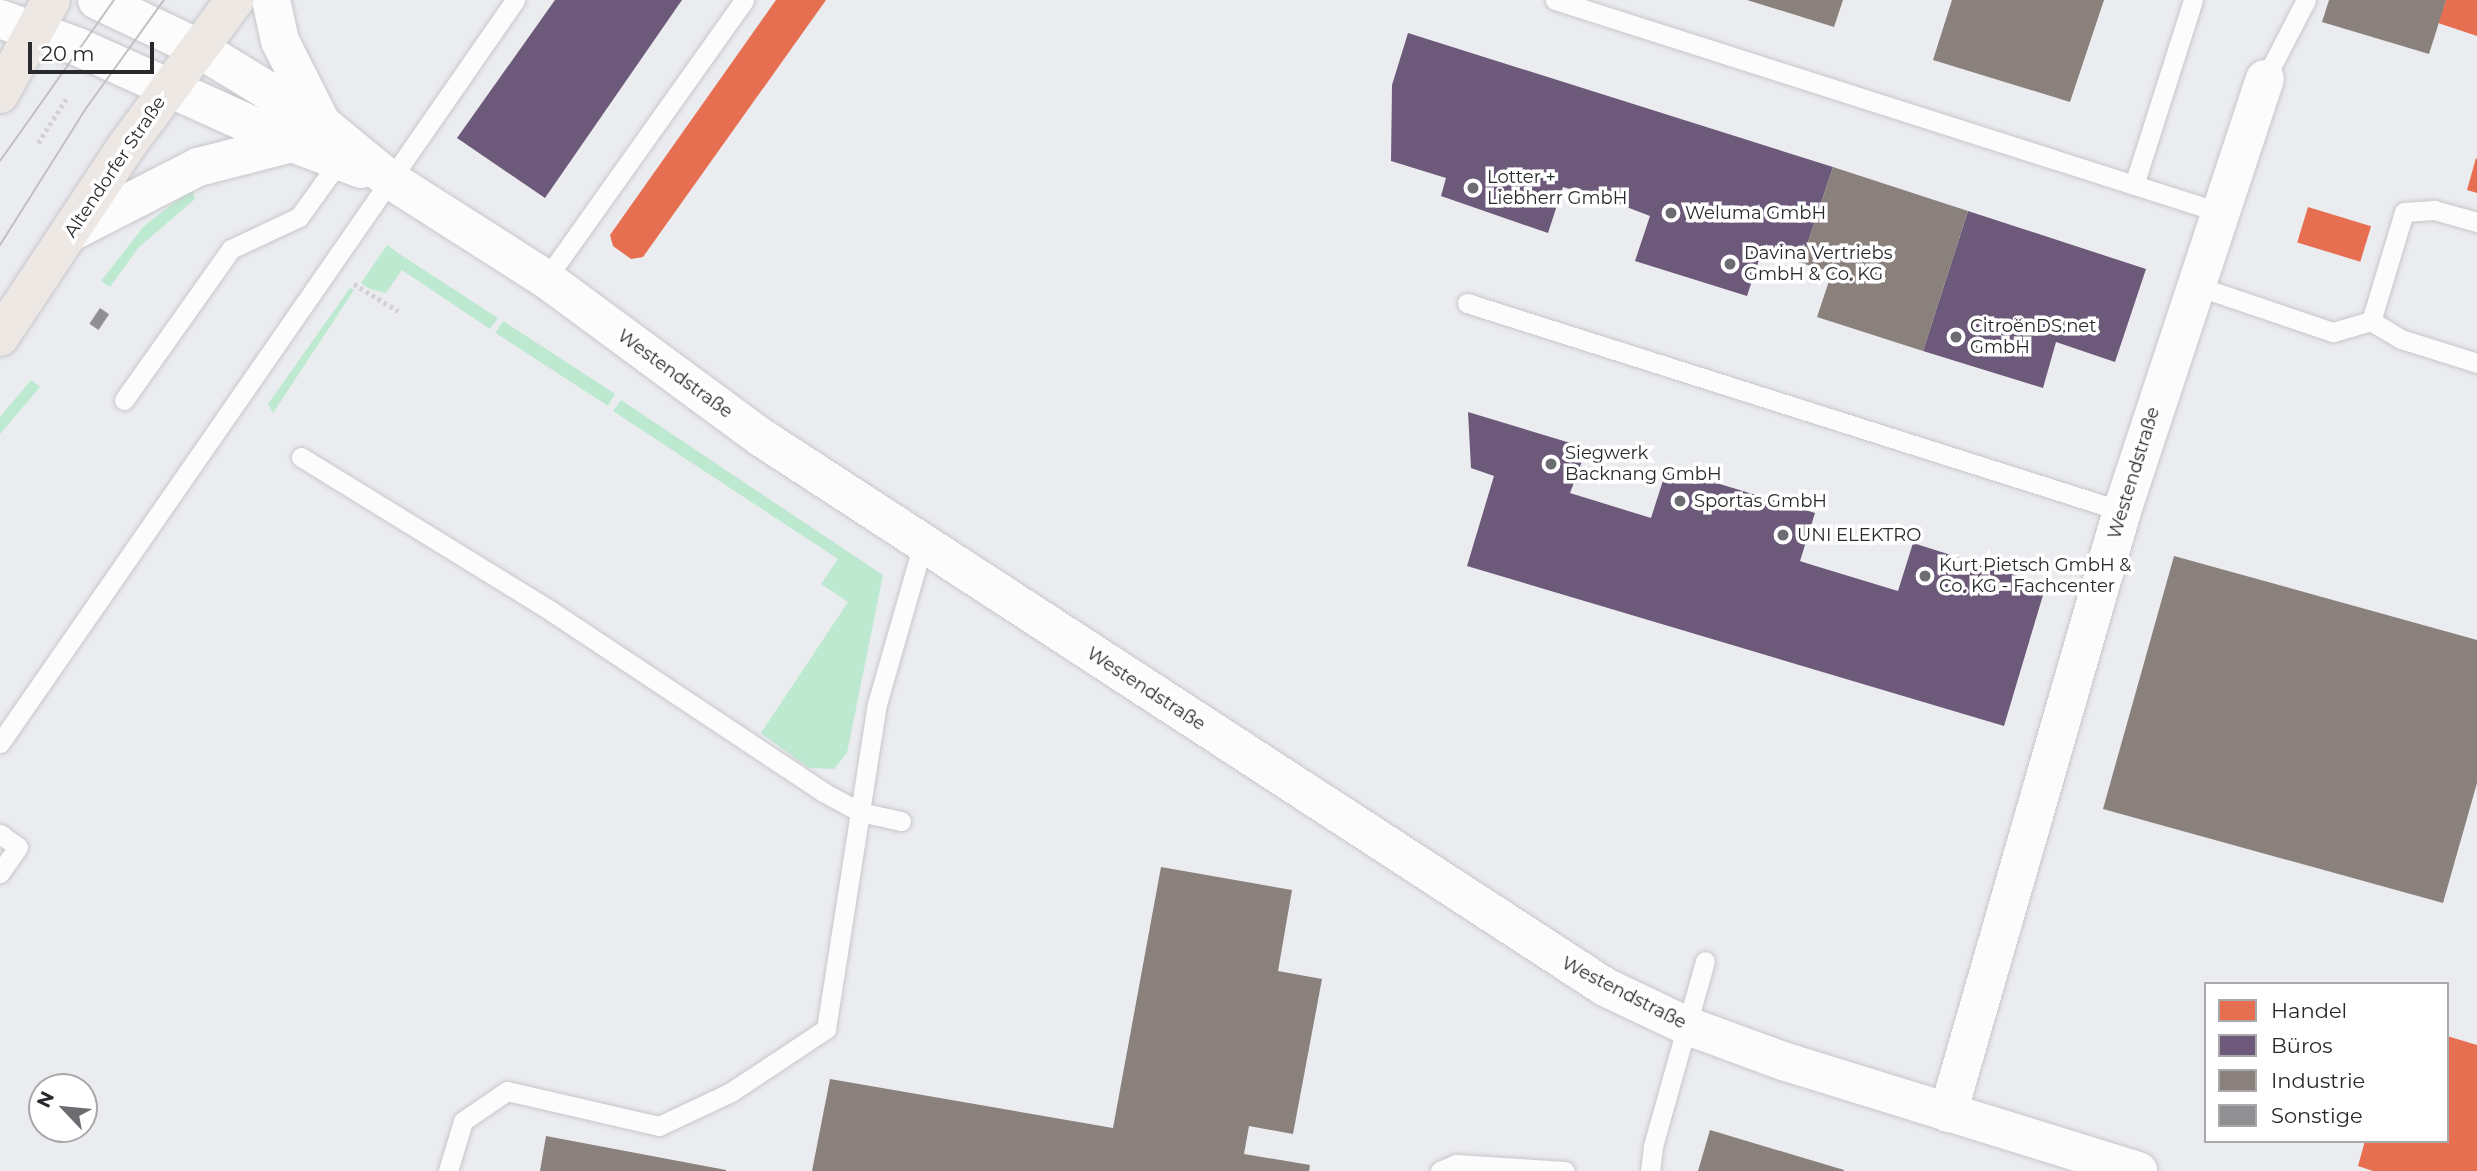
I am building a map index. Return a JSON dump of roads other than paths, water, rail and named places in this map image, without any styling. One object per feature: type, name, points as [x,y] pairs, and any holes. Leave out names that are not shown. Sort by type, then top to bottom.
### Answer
[{"type":"main road","name":"Altendorfer Straße","points":[[0,337],[169,87],[235,0]]},
{"type":"main road","points":[[0,94],[28,16]]},
{"type":"street","name":"Westendstraße","points":[[97,0],[198,48],[326,143],[389,179],[547,279],[762,438],[1566,964],[1685,1025],[1840,1080],[2138,1171]]},
{"type":"street","name":"Westendstraße","points":[[271,0],[280,41],[326,143]]},
{"type":"street","name":"Westendstraße","points":[[28,16],[169,87],[326,143]]},
{"type":"street","name":"Westendstraße","points":[[1948,1113],[2122,511],[2194,285],[2265,79]]},
{"type":"street","points":[[71,232],[198,167],[326,143]]},
{"type":"lane","points":[[0,743],[515,0]]},
{"type":"lane","points":[[547,279],[744,0]]},
{"type":"lane","points":[[1555,0],[2219,212]]},
{"type":"lane","points":[[2134,185],[2193,0]]},
{"type":"lane","points":[[2265,79],[2306,0]]},
{"type":"lane","points":[[124,400],[231,249],[299,217],[326,143]]},
{"type":"lane","points":[[2371,321],[2404,212],[2434,210],[2477,222]]},
{"type":"lane","points":[[2194,285],[2333,332],[2371,321],[2401,339],[2477,363]]},
{"type":"lane","points":[[1467,303],[2122,511]]},
{"type":"lane","points":[[301,457],[385,512],[405,518],[711,721],[860,812],[901,821]]},
{"type":"lane","points":[[449,1171],[463,1121],[507,1091],[659,1126],[731,1092],[826,1029],[877,704],[923,544]]},
{"type":"lane","points":[[0,834],[18,847],[0,873]]},
{"type":"lane","points":[[1650,1171],[1685,1025],[1705,961]]},
{"type":"lane","points":[[1440,1171],[1456,1164],[1565,1171]]},
{"type":"tram line","points":[[0,161],[114,0]]},
{"type":"tram line","points":[[0,245],[87,107],[164,0]]},
{"type":"place","name":"Lotter + Liebherr GmbH","points":[[1473,188]]},
{"type":"place","name":"Weluma GmbH","points":[[1671,213]]},
{"type":"place","name":"Davina Vertriebs GmbH & Co. KG","points":[[1730,264]]},
{"type":"place","name":"CitroënDS.net GmbH","points":[[1956,337]]},
{"type":"place","name":"Siegwerk Backnang GmbH","points":[[1551,464]]},
{"type":"place","name":"Sportas GmbH","points":[[1680,501]]},
{"type":"place","name":"UNI ELEKTRO","points":[[1783,535]]},
{"type":"place","name":"Kurt Pietsch GmbH & Co. KG - Fachcenter","points":[[1925,576]]}]
